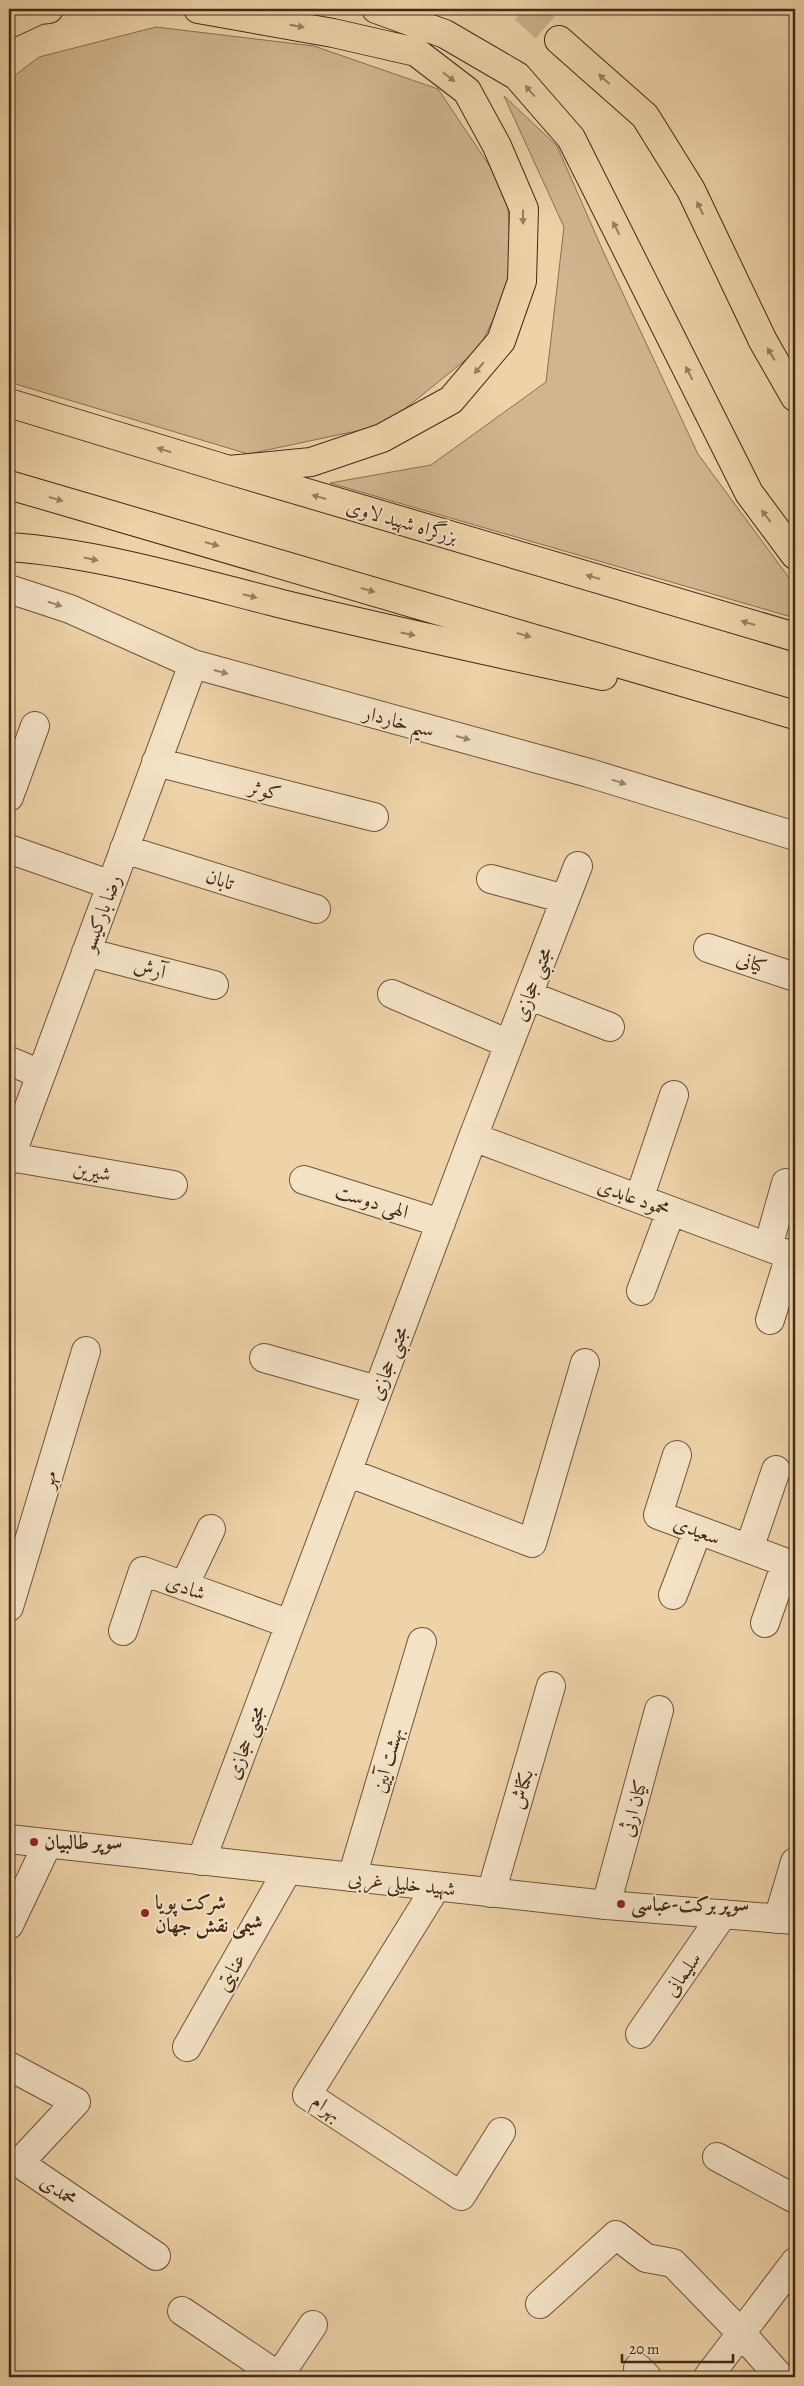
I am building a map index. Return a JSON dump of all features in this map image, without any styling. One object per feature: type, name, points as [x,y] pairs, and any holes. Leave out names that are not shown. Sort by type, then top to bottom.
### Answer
[{"type":"highway","points":[[9,24],[38,10],[49,9]]},
{"type":"highway","points":[[198,9],[333,33],[416,52],[467,91],[497,146],[524,209],[522,281],[501,341],[452,400],[382,438],[311,462],[229,470]]},
{"type":"highway","points":[[376,9],[445,34],[517,76],[571,138],[749,493],[795,555]]},
{"type":"highway","points":[[559,40],[645,116],[691,190],[763,341],[795,397]]},
{"type":"highway","name":"بزرگراه شهید لاوی","points":[[9,403],[795,637]]},
{"type":"highway","points":[[9,485],[795,716]]},
{"type":"highway","points":[[9,547],[45,549],[165,575],[374,626],[795,716]]},
{"type":"street","name":"سیم خاردار","points":[[9,589],[70,609],[193,664],[589,773],[795,836]]},
{"type":"street","name":"رضا بارکیسو","points":[[10,1159],[193,664]]},
{"type":"street","points":[[9,797],[35,726]]},
{"type":"street","name":"کوثر","points":[[156,762],[374,817]]},
{"type":"street","points":[[9,849],[111,885]]},
{"type":"street","name":"تابان","points":[[124,849],[316,910]]},
{"type":"street","name":"مجتبی حجازی","points":[[200,1861],[508,1044],[578,866]]},
{"type":"street","points":[[491,879],[565,899]]},
{"type":"street","name":"کیانی","points":[[708,948],[795,977]]},
{"type":"street","name":"آرش","points":[[86,952],[214,985]]},
{"type":"street","points":[[392,994],[508,1044]]},
{"type":"street","points":[[528,995],[610,1027]]},
{"type":"street","points":[[9,1061],[41,1074]]},
{"type":"street","points":[[639,1199],[674,1095]]},
{"type":"street","name":"محمود عابدی","points":[[473,1137],[785,1253]]},
{"type":"street","name":"شیرین","points":[[10,1159],[173,1185]]},
{"type":"street","name":"الهی دوست","points":[[304,1180],[441,1223]]},
{"type":"street","points":[[770,1320],[785,1253],[786,1182]]},
{"type":"street","points":[[641,1291],[671,1210]]},
{"type":"street","name":"مهر","points":[[9,1607],[86,1351]]},
{"type":"street","points":[[264,1358],[377,1390]]},
{"type":"street","points":[[347,1472],[532,1543],[585,1364]]},
{"type":"street","name":"سعیدی","points":[[677,1455],[658,1515],[791,1564]]},
{"type":"street","points":[[749,1549],[776,1470]]},
{"type":"street","points":[[184,1586],[210,1529]]},
{"type":"street","points":[[673,1595],[698,1530]]},
{"type":"street","points":[[765,1623],[791,1564]]},
{"type":"street","name":"شادی","points":[[123,1631],[143,1570],[290,1624]]},
{"type":"street","name":"بهشت آیین","points":[[352,1878],[422,1642]]},
{"type":"street","name":"بکتاش","points":[[491,1893],[551,1686]]},
{"type":"street","name":"کیان ارثی","points":[[606,1905],[659,1710]]},
{"type":"street","name":"شهید خلیلی غربی","points":[[9,1839],[47,1845],[606,1905],[786,1920]]},
{"type":"street","points":[[9,1925],[47,1845]]},
{"type":"street","points":[[786,1920],[795,1862]]},
{"type":"street","name":"عنایتی","points":[[187,2047],[287,1871]]},
{"type":"street","name":"بهرام","points":[[436,1887],[307,2095],[461,2196],[502,2132]]},
{"type":"street","name":"سلیمانی","points":[[640,2034],[724,1914]]},
{"type":"street","name":"محمدی","points":[[9,2066],[76,2102],[19,2163],[156,2256]]},
{"type":"street","points":[[717,2157],[795,2199]]},
{"type":"street","points":[[540,2304],[616,2235],[646,2258],[673,2263],[742,2333],[780,2377]]},
{"type":"street","points":[[708,2377],[795,2262]]},
{"type":"street","points":[[182,2311],[279,2377],[313,2326]]},
{"type":"shaded area","points":[[156,27],[314,46],[438,89],[507,192],[512,280],[479,349],[385,425],[248,454],[9,382],[9,80],[39,57]]},
{"type":"shaded area","points":[[504,96],[557,146],[603,251],[698,454],[795,586],[795,618],[330,483],[431,465],[546,382],[564,227]]},
{"type":"tunnel","points":[[524,9],[559,40]]},
{"type":"place","name":"سوپر طالبیان","points":[[34,1842]]},
{"type":"place","name":"سوپر برکت-عباسی","points":[[621,1904]]},
{"type":"place","name":"شرکت پویا شیمی نقش جهان","points":[[145,1913]]}]
